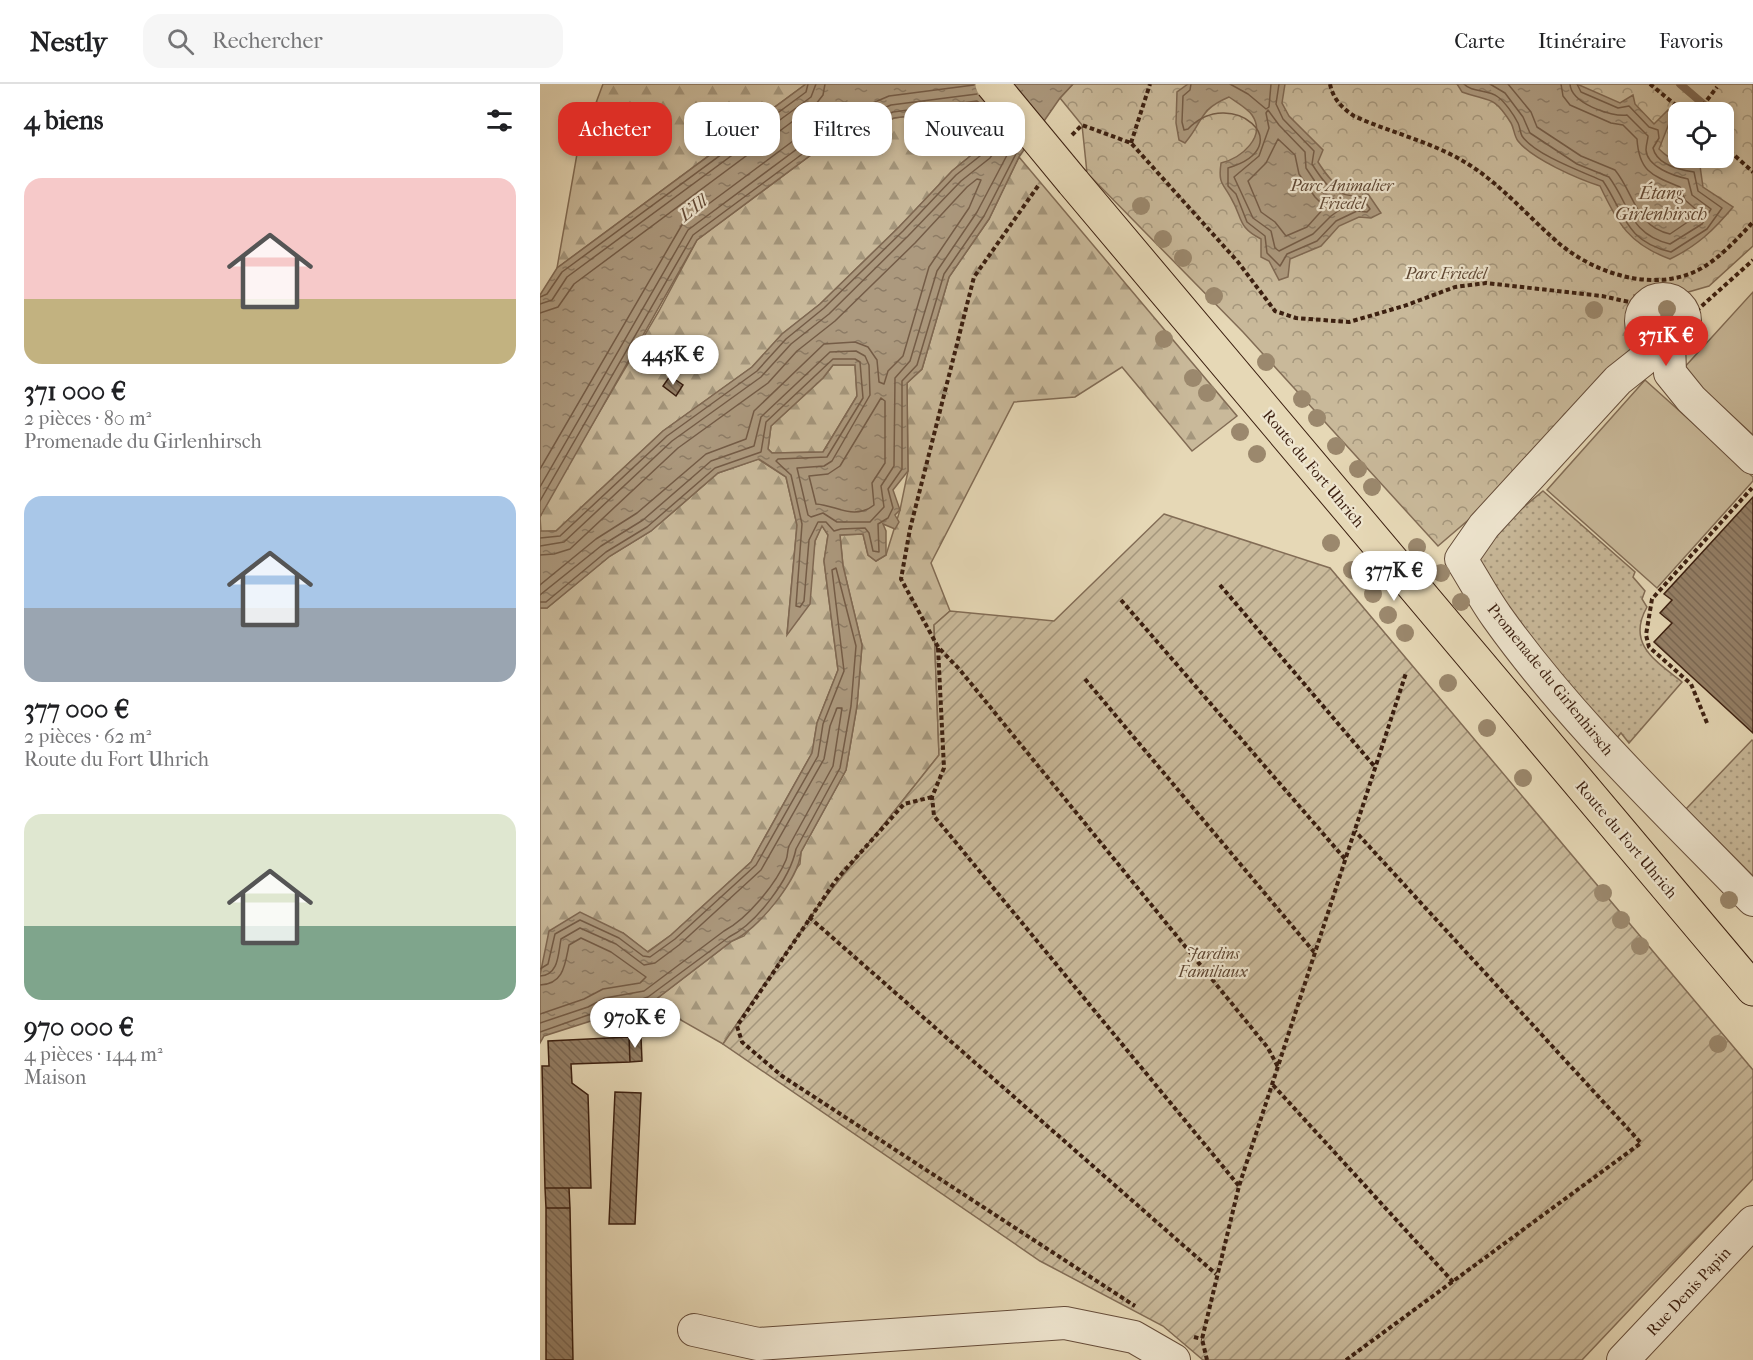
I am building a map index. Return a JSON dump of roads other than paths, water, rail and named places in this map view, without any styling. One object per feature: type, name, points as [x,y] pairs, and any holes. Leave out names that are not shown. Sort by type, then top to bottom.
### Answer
[{"type":"main road","name":"Route du Fort Uhrich","points":[[992,84],[1058,182],[1753,988]]},
{"type":"street","points":[[1645,308],[1641,325],[1644,333],[1671,335],[1670,374],[1691,399],[1753,458]]},
{"type":"street","name":"Promenade du Girlenhirsch","points":[[1671,335],[1618,380],[1484,526],[1461,559],[1497,617],[1578,717],[1642,789],[1753,900]]},
{"type":"street","name":"Rue Denis Papin","points":[[1623,1360],[1753,1222]]},
{"type":"street","points":[[694,1330],[758,1344],[1065,1323],[1183,1349]]},
{"type":"water","name":"L'Ill","points":[[806,84],[1073,84],[1060,98],[1025,148],[1025,102],[904,102],[904,117],[892,119],[892,102],[792,102],[792,156],[810,156],[697,240],[540,517],[540,295],[557,268],[709,156],[780,156],[780,103]]},
{"type":"water","points":[[1188,84],[1285,84],[1282,103],[1289,116],[1323,150],[1318,162],[1328,176],[1342,187],[1366,191],[1381,213],[1371,218],[1359,217],[1339,226],[1321,246],[1290,259],[1288,277],[1279,280],[1269,261],[1261,257],[1261,239],[1244,226],[1221,179],[1221,163],[1236,156],[1250,145],[1254,139],[1256,123],[1252,115],[1229,97],[1206,111],[1185,143],[1179,140],[1176,123],[1177,92]]},
{"type":"water","name":"Étang Girlenhirsch","points":[[1457,84],[1577,84],[1620,103],[1633,95],[1635,104],[1654,124],[1668,110],[1668,126],[1659,149],[1668,157],[1668,168],[1700,168],[1703,187],[1733,207],[1704,237],[1689,249],[1670,259],[1644,247],[1626,231],[1600,186],[1568,173],[1534,155],[1518,141],[1511,123],[1500,107],[1490,100],[1462,92]]},
{"type":"water","points":[[970,156],[1020,156],[989,219],[949,277],[922,369],[907,383],[908,471],[893,490],[900,510],[895,515],[899,522],[895,529],[883,524],[886,531],[886,555],[876,561],[868,555],[863,534],[840,535],[843,566],[862,645],[857,706],[846,770],[801,852],[793,876],[775,903],[753,927],[651,1003],[609,1011],[594,1020],[544,1036],[540,1043],[540,975],[549,931],[580,912],[623,933],[648,952],[671,935],[751,862],[812,753],[817,723],[838,670],[824,561],[828,535],[822,526],[815,541],[810,604],[787,635],[797,525],[786,477],[759,459],[718,473],[651,531],[610,556],[547,608],[540,608],[540,531],[556,531],[663,431],[752,367],[782,334],[820,304],[899,227],[952,171]],"holes":[[[833,365],[855,365],[857,396],[823,452],[772,453],[768,449],[771,426],[823,378]]]},
{"type":"waterway","points":[[1680,84],[1701,102]]},
{"type":"park label","name":"Parc Animalier Friedel","points":[[1342,194]]},
{"type":"park label","name":"Parc Friedel","points":[[1446,273]]},
{"type":"park label","name":"Jardins Familiaux","points":[[1213,962]]}]
